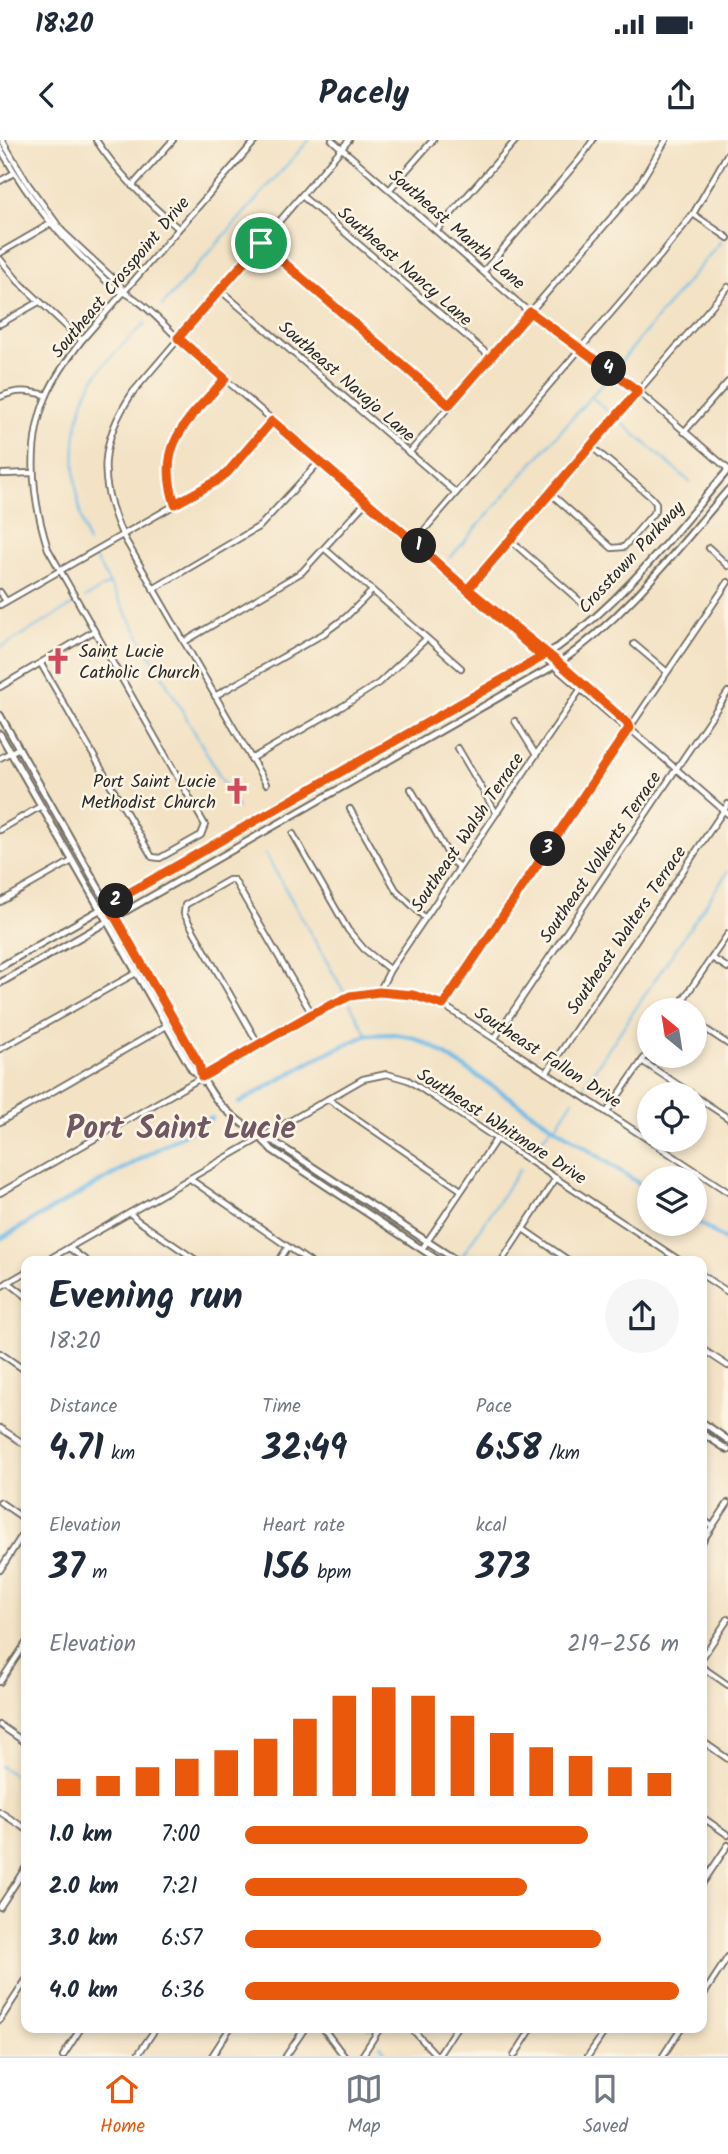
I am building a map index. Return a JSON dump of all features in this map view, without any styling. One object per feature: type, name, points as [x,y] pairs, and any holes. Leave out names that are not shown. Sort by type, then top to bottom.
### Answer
[{"type":"main road","name":"Crosstown Parkway","points":[[0,967],[545,655],[582,629],[619,594],[728,469]]},
{"type":"main road","name":"Crosstown Parkway","points":[[0,983],[556,665],[593,638],[624,610],[728,491]]},
{"type":"main road","points":[[0,715],[218,1102],[263,1139],[272,1150],[432,1256]]},
{"type":"main road","points":[[0,734],[166,1026],[192,1070],[201,1075]]},
{"type":"main road","points":[[263,1139],[273,1141],[450,1256]]},
{"type":"main road","points":[[707,1425],[728,1440]]},
{"type":"main road","points":[[707,1436],[728,1450]]},
{"type":"street","points":[[2,140],[17,172]]},
{"type":"street","points":[[96,140],[111,163],[132,186],[178,228]]},
{"type":"street","points":[[132,186],[173,140]]},
{"type":"street","name":"Southeast Crosspoint Drive","points":[[41,664],[152,857],[160,858],[201,835],[205,825],[48,549],[39,520],[33,473],[39,420],[47,396],[62,369],[82,340],[123,291],[256,140]]},
{"type":"street","name":"Southeast Manth Lane","points":[[332,140],[530,312],[638,391],[728,469]]},
{"type":"street","points":[[266,784],[122,534],[110,506],[105,484],[105,460],[110,435],[121,409],[133,392],[349,140]]},
{"type":"street","points":[[390,189],[433,140]]},
{"type":"street","points":[[437,230],[516,140]]},
{"type":"street","points":[[484,271],[580,159],[593,140]]},
{"type":"street","points":[[409,453],[636,189],[666,140]]},
{"type":"street","points":[[0,148],[52,223],[97,273],[117,290],[123,291],[178,338],[556,665],[627,723],[629,728],[726,812]]},
{"type":"street","points":[[414,542],[693,214],[728,153]]},
{"type":"street","points":[[0,181],[17,172]]},
{"type":"street","name":"Southeast Nancy Lane","points":[[302,196],[491,357]]},
{"type":"street","points":[[693,214],[728,238]]},
{"type":"street","points":[[0,254],[52,223]]},
{"type":"street","points":[[261,243],[449,405]]},
{"type":"street","points":[[0,259],[39,302],[82,340]]},
{"type":"street","points":[[468,589],[728,287]]},
{"type":"street","name":"Southeast Navajo Lane","points":[[220,290],[455,492]]},
{"type":"street","points":[[0,324],[39,302]]},
{"type":"street","points":[[175,504],[168,484],[168,462],[173,443],[181,429],[225,379]]},
{"type":"street","points":[[684,432],[728,382]]},
{"type":"street","points":[[0,397],[26,390],[47,396]]},
{"type":"street","points":[[0,592],[3,603],[215,482],[227,473],[272,421]]},
{"type":"street","points":[[550,493],[612,548],[624,547],[656,510],[656,503],[591,446]]},
{"type":"street","points":[[153,589],[260,526],[320,461]]},
{"type":"street","points":[[3,474],[33,473]]},
{"type":"street","points":[[184,642],[302,572],[367,501]]},
{"type":"street","points":[[510,540],[582,603]]},
{"type":"street","points":[[709,548],[728,566]]},
{"type":"street","points":[[325,549],[461,668]]},
{"type":"street","points":[[443,1005],[728,582]]},
{"type":"street","points":[[215,696],[323,635],[372,591]]},
{"type":"street","points":[[0,687],[94,631]]},
{"type":"street","points":[[251,760],[379,683],[426,639]]},
{"type":"street","points":[[634,644],[666,671]]},
{"type":"street","points":[[556,665],[580,690],[624,727],[629,728]]},
{"type":"street","name":"Southeast Walsh Terrace","points":[[379,992],[390,970],[580,690]]},
{"type":"street","name":"Southeast Volkerts Terrace","points":[[495,1038],[728,692]]},
{"type":"street","points":[[515,721],[536,755]]},
{"type":"street","points":[[0,758],[19,748]]},
{"type":"street","points":[[458,748],[496,813]]},
{"type":"street","points":[[411,789],[452,861],[459,867]]},
{"type":"street","name":"Southeast Walters Terrace","points":[[547,1072],[726,812],[728,804]]},
{"type":"street","points":[[0,830],[41,806]]},
{"type":"street","points":[[350,809],[396,890],[425,918]]},
{"type":"street","points":[[293,834],[348,930],[364,949],[390,970]]},
{"type":"street","points":[[0,902],[72,862]]},
{"type":"street","points":[[259,1045],[184,914],[185,905],[229,880],[234,880],[312,1014]]},
{"type":"street","points":[[684,998],[728,934]]},
{"type":"street","points":[[712,958],[728,968]]},
{"type":"street","points":[[0,1049],[136,972]]},
{"type":"street","name":"Southeast Fallon Drive","points":[[0,1193],[201,1075],[312,1014],[350,996],[379,992],[413,995],[443,1005],[728,1192]]},
{"type":"street","points":[[0,1122],[166,1026]]},
{"type":"street","points":[[707,1030],[728,1044]]},
{"type":"street","points":[[607,1112],[637,1068]]},
{"type":"street","points":[[652,1068],[674,1082]]},
{"type":"street","name":"Southeast Whitmore Drive","points":[[55,1256],[263,1139],[328,1099],[377,1075],[398,1076],[408,1080],[673,1256]]},
{"type":"street","points":[[328,1099],[461,1190]]},
{"type":"street","points":[[707,1104],[728,1118]]},
{"type":"street","points":[[422,1249],[497,1138]]},
{"type":"street","points":[[505,1256],[556,1178]]},
{"type":"street","points":[[190,1179],[301,1256]]},
{"type":"street","points":[[130,1213],[190,1256]]},
{"type":"street","points":[[523,1229],[562,1256]]},
{"type":"street","points":[[282,1256],[288,1247]]},
{"type":"street","points":[[69,1248],[80,1256]]},
{"type":"street","points":[[0,1287],[21,1275]]},
{"type":"street","points":[[707,1278],[728,1292]]},
{"type":"street","points":[[8,1282],[21,1292]]},
{"type":"street","points":[[707,1352],[728,1366]]},
{"type":"street","points":[[0,1353],[21,1368]]},
{"type":"street","points":[[0,1428],[21,1443]]},
{"type":"street","points":[[0,1502],[21,1517]]},
{"type":"street","points":[[707,1534],[728,1503]]},
{"type":"street","points":[[707,1522],[712,1526]]},
{"type":"street","points":[[0,1570],[21,1537]]},
{"type":"street","points":[[707,1650],[728,1619]]},
{"type":"street","points":[[0,1682],[21,1650]]},
{"type":"street","points":[[707,1670],[728,1685]]},
{"type":"street","points":[[0,1725],[21,1740]]},
{"type":"street","points":[[707,1744],[728,1759]]},
{"type":"street","points":[[0,1812],[21,1826]]},
{"type":"street","points":[[707,1820],[728,1835]]},
{"type":"street","points":[[707,1876],[728,1844]]},
{"type":"street","points":[[0,1907],[21,1875]]},
{"type":"street","points":[[707,1989],[728,1956]]},
{"type":"street","points":[[0,2020],[21,1988]]},
{"type":"street","points":[[63,2056],[79,2033]]},
{"type":"street","points":[[137,2056],[153,2033]]},
{"type":"street","points":[[212,2056],[227,2033]]},
{"type":"street","points":[[286,2056],[301,2033]]},
{"type":"street","points":[[327,2033],[344,2056]]},
{"type":"street","points":[[362,2056],[377,2033]]},
{"type":"street","points":[[416,2033],[438,2056],[453,2033]]},
{"type":"street","points":[[514,2056],[529,2033]]},
{"type":"street","points":[[588,2056],[604,2033]]},
{"type":"street","points":[[663,2056],[678,2033]]},
{"type":"waterway","points":[[162,306],[309,140]]},
{"type":"waterway","points":[[619,364],[721,241]]},
{"type":"waterway","points":[[88,543],[79,505],[74,463],[83,402],[102,367],[145,323]]},
{"type":"waterway","points":[[450,558],[608,377]]},
{"type":"waterway","points":[[593,398],[607,411]]},
{"type":"waterway","points":[[622,423],[690,482]]},
{"type":"waterway","points":[[95,558],[238,808]]},
{"type":"waterway","points":[[85,598],[109,584]]},
{"type":"waterway","points":[[0,648],[71,606]]},
{"type":"waterway","points":[[265,853],[344,992]]},
{"type":"waterway","points":[[585,1084],[728,871]]},
{"type":"waterway","points":[[350,1004],[367,1035]]},
{"type":"waterway","points":[[239,1103],[315,1059],[367,1035],[392,1034],[412,1037],[435,1048],[637,1182]]},
{"type":"waterway","points":[[555,1128],[573,1100]]},
{"type":"waterway","points":[[0,1239],[212,1118]]},
{"type":"waterway","points":[[533,1152],[552,1126]]},
{"type":"waterway","points":[[462,1256],[520,1169]]},
{"type":"waterway","points":[[707,1228],[728,1242]]},
{"type":"waterway","points":[[0,1766],[21,1780]]},
{"type":"waterway","points":[[380,2045],[388,2056]]},
{"type":"place","name":"Saint Lucie Catholic Church","points":[[58,661]]},
{"type":"place","name":"Port Saint Lucie Methodist Church","points":[[237,791]]},
{"type":"district","name":"Port Saint Lucie","points":[[181,1127]]},
{"type":"route","points":[[261,243],[178,338],[225,379],[181,429],[173,443],[168,462],[168,484],[175,504],[227,473],[272,421],[468,589],[542,657],[108,905],[199,1064],[202,1077],[312,1014],[350,996],[379,992],[413,995],[443,1005],[629,728],[627,723],[567,669],[468,589],[638,391],[530,312],[449,405],[261,243]]}]
